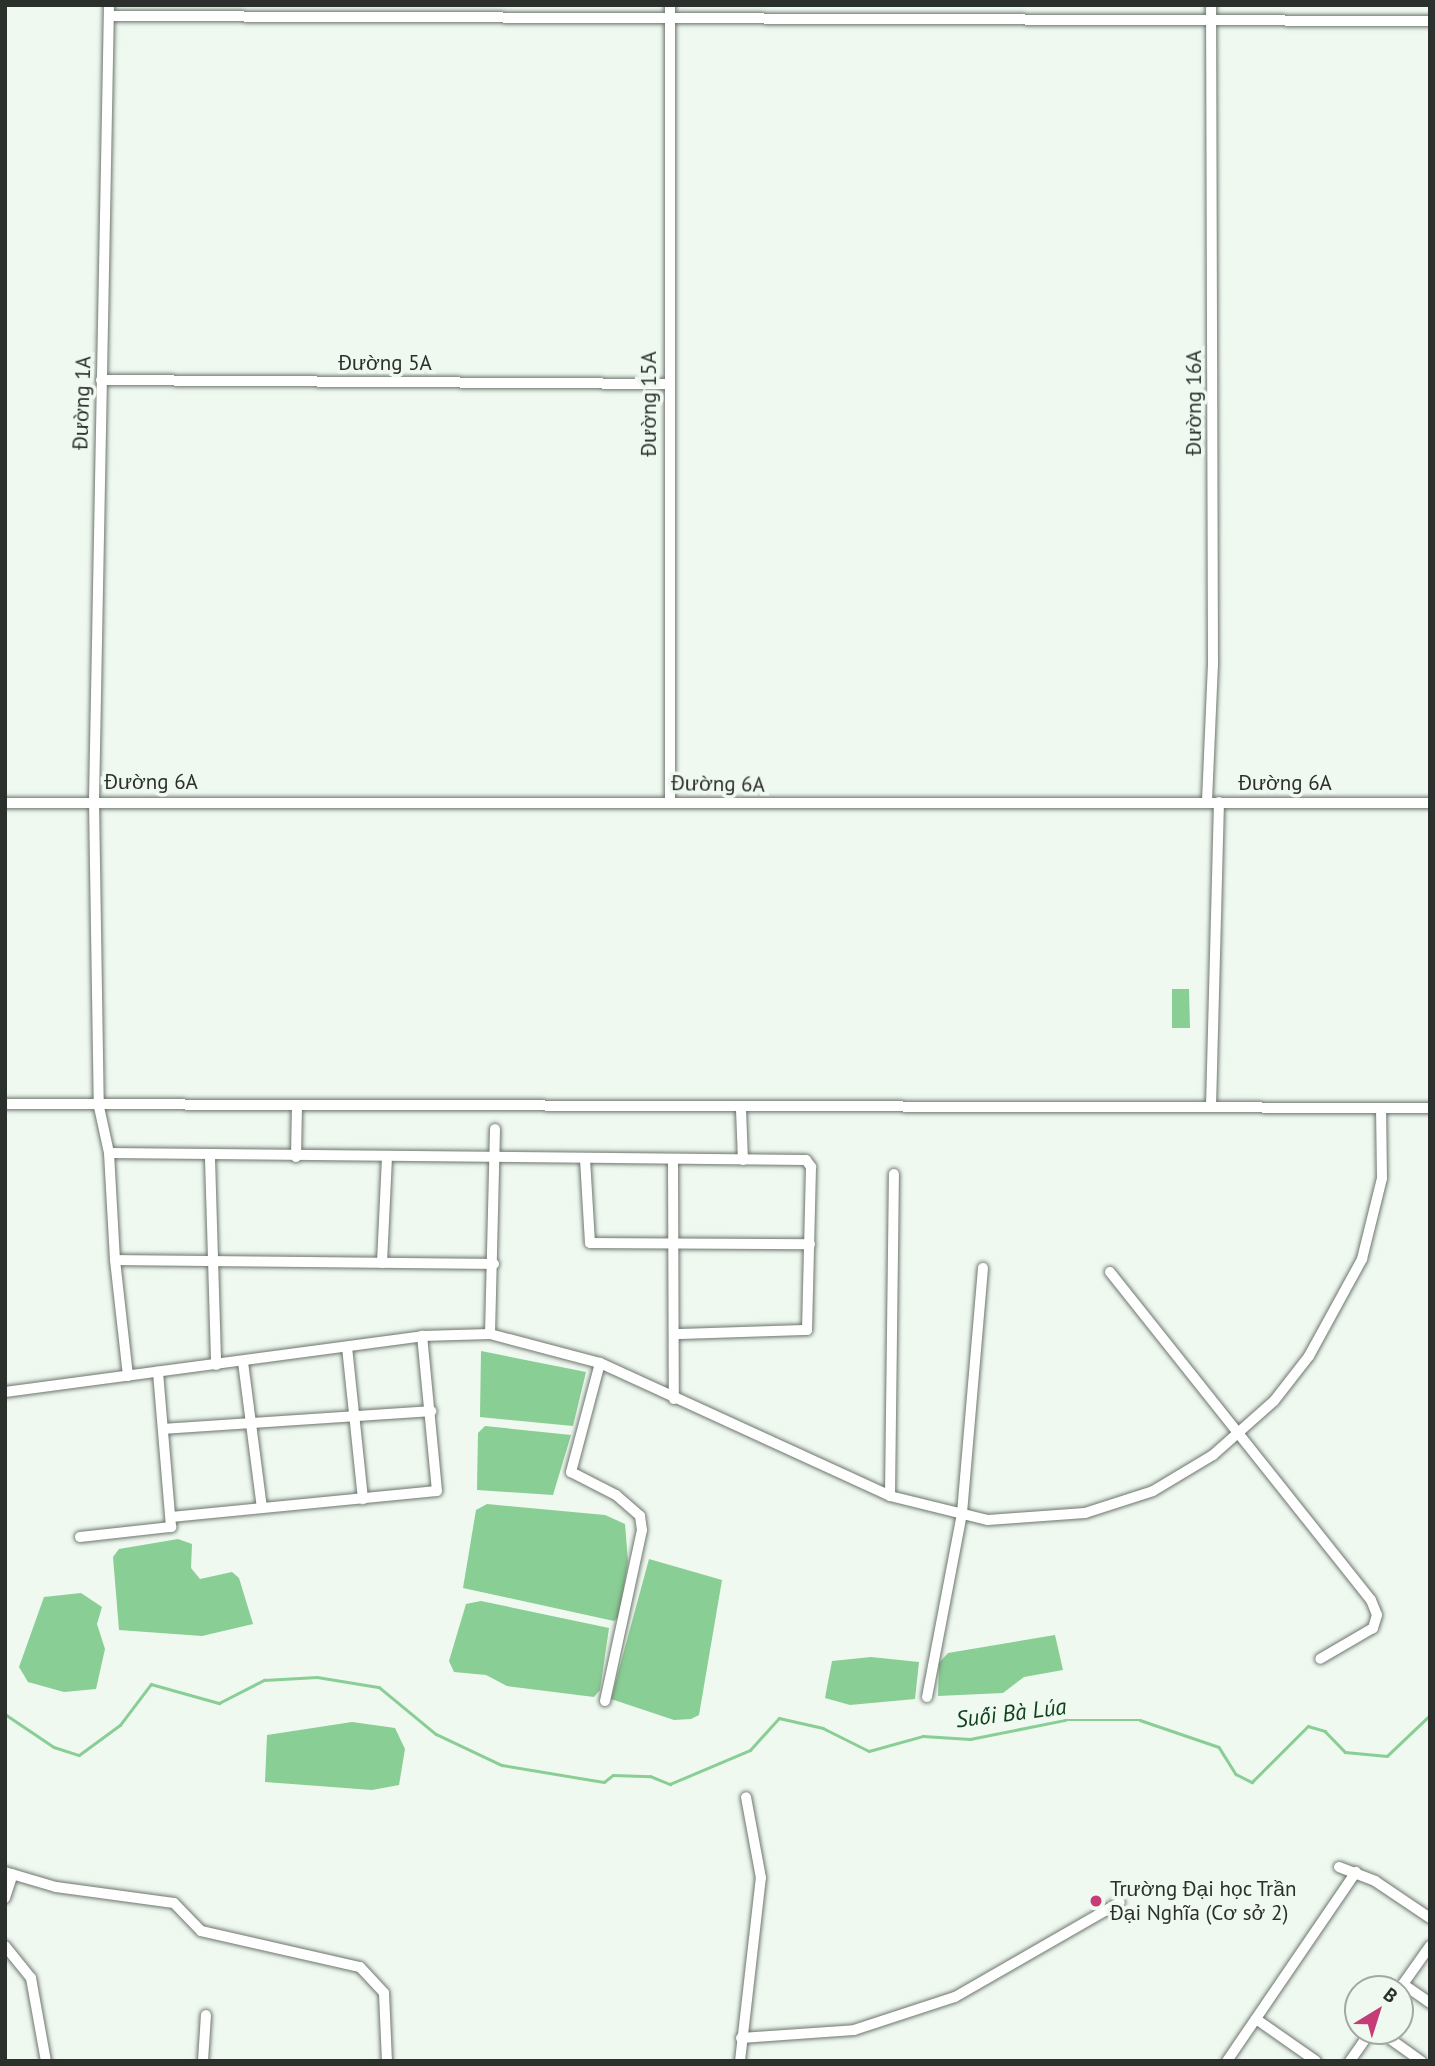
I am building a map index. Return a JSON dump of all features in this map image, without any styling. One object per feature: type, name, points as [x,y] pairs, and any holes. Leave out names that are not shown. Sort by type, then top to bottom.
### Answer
[{"type":"street","name":"Đường 16A","points":[[1211,5],[1211,1107]]},
{"type":"street","points":[[110,11],[671,10],[1430,21]]},
{"type":"street","name":"Đường 15A","points":[[670,803],[668,384],[671,10]]},
{"type":"street","name":"Đường 1A","points":[[110,11],[94,801],[99,1107],[109,1153],[116,1260],[128,1376]]},
{"type":"street","name":"Đường 5A","points":[[101,380],[668,384]]},
{"type":"street","name":"Đường 6A","points":[[5,803],[1430,803]]},
{"type":"street","points":[[5,1104],[99,1107],[297,1105],[741,1109],[1430,1108]]},
{"type":"street","points":[[296,1157],[297,1105]]},
{"type":"street","points":[[5,1392],[422,1336],[490,1335],[600,1363],[890,1496],[962,1513],[1028,1520],[1119,1505],[1182,1476],[1239,1433],[1309,1356],[1358,1270],[1381,1178],[1381,1108]]},
{"type":"street","points":[[741,1109],[743,1160]]},
{"type":"street","points":[[490,1335],[494,1264],[495,1129]]},
{"type":"street","points":[[109,1153],[210,1158],[806,1160],[810,1244],[807,1330],[677,1334]]},
{"type":"street","points":[[210,1158],[216,1365]]},
{"type":"street","points":[[383,1263],[387,1158]]},
{"type":"street","points":[[585,1159],[587,1241],[810,1244]]},
{"type":"street","points":[[673,1160],[677,1334],[674,1399]]},
{"type":"street","points":[[890,1496],[894,1174]]},
{"type":"street","points":[[116,1260],[494,1264]]},
{"type":"street","points":[[928,1698],[962,1513],[983,1268]]},
{"type":"street","points":[[1110,1272],[1239,1433],[1377,1615],[1373,1628],[1320,1659]]},
{"type":"street","points":[[172,1517],[437,1491],[422,1336]]},
{"type":"street","points":[[347,1347],[363,1499]]},
{"type":"street","points":[[243,1362],[262,1508]]},
{"type":"street","points":[[600,1363],[571,1472],[616,1495],[640,1516],[642,1530],[605,1701]]},
{"type":"street","points":[[80,1537],[163,1532],[172,1517],[158,1372]]},
{"type":"street","points":[[163,1429],[431,1411]]},
{"type":"street","points":[[740,2061],[761,1878],[746,1797]]},
{"type":"street","points":[[1339,1867],[1356,1872],[1430,1918]]},
{"type":"street","points":[[1227,2061],[1356,1872]]},
{"type":"street","points":[[5,1898],[9,1873],[56,1887],[174,1903],[201,1931],[360,1967],[384,1993],[387,2061]]},
{"type":"street","points":[[741,2038],[854,2030],[944,2001],[1120,1902]]},
{"type":"street","points":[[5,1946],[31,1978],[46,2061]]},
{"type":"street","points":[[1409,1975],[1430,1946]]},
{"type":"street","points":[[1414,1994],[1430,2003]]},
{"type":"street","points":[[203,2061],[206,2015]]},
{"type":"street","points":[[1256,2019],[1316,2061]]},
{"type":"street","points":[[1350,2061],[1361,2045]]},
{"type":"street","points":[[1399,2045],[1421,2061]]},
{"type":"shaded area","points":[[1172,989],[1189,989],[1190,1028],[1172,1028]]},
{"type":"shaded area","points":[[481,1351],[586,1372],[573,1426],[480,1417]]},
{"type":"shaded area","points":[[485,1426],[571,1435],[553,1495],[477,1490],[478,1433]]},
{"type":"shaded area","points":[[487,1504],[605,1515],[625,1524],[628,1562],[619,1617],[614,1621],[463,1588],[476,1510]]},
{"type":"shaded area","points":[[178,1539],[192,1544],[191,1568],[200,1579],[232,1572],[239,1578],[253,1624],[202,1636],[119,1630],[113,1557],[119,1549]]},
{"type":"shaded area","points":[[649,1559],[722,1580],[699,1715],[691,1719],[674,1720],[611,1699]]},
{"type":"shaded area","points":[[81,1593],[102,1607],[97,1624],[105,1649],[96,1689],[64,1692],[28,1682],[19,1667],[44,1597]]},
{"type":"shaded area","points":[[481,1601],[609,1628],[600,1690],[594,1697],[507,1686],[486,1675],[454,1672],[449,1661],[466,1604]]},
{"type":"shaded area","points":[[1055,1635],[1063,1670],[1024,1677],[1003,1693],[938,1696],[939,1663],[948,1653]]},
{"type":"shaded area","points":[[871,1657],[919,1662],[915,1699],[850,1705],[825,1698],[832,1661]]},
{"type":"shaded area","points":[[352,1722],[395,1728],[405,1749],[399,1785],[372,1790],[265,1782],[267,1735]]},
{"type":"waterway","name":"Suối Bà Lúa","points":[[5,1714],[54,1747],[79,1755],[120,1725],[151,1684],[219,1703],[264,1680],[317,1677],[379,1687],[436,1734],[502,1765],[604,1782],[613,1775],[650,1776],[670,1784],[750,1750],[779,1718],[823,1728],[869,1751],[923,1736],[970,1739],[1065,1720],[1140,1720],[1219,1747],[1236,1774],[1252,1782],[1308,1726],[1325,1731],[1345,1752],[1387,1756],[1430,1715]]},
{"type":"place","name":"Trường Đại học Trần Đại Nghĩa (Cơ sở 2)","points":[[1096,1901]]}]
